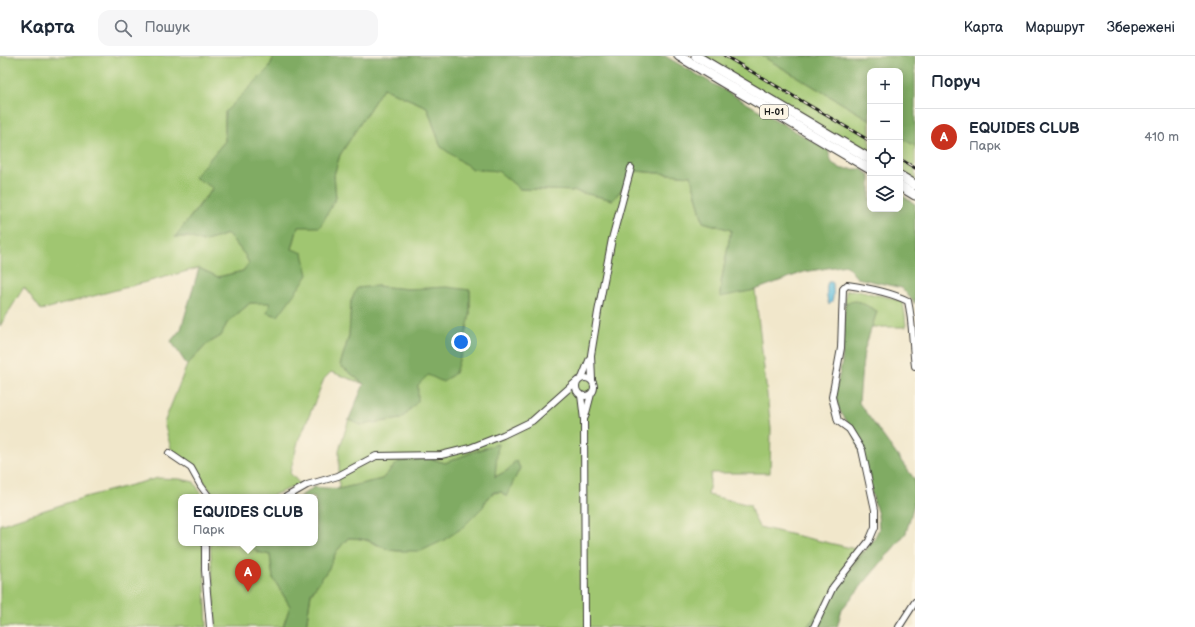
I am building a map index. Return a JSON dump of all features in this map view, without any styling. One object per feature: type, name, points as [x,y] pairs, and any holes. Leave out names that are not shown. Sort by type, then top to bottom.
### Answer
[{"type":"main road","name":"Н-01","points":[[679,56],[867,167]]},
{"type":"main road","name":"Н-01","points":[[696,56],[867,157]]},
{"type":"main road","points":[[903,178],[915,185]]},
{"type":"main road","points":[[903,188],[915,195]]},
{"type":"street","points":[[584,420],[591,394],[594,389],[594,382],[592,380],[591,355],[612,239],[631,168]]},
{"type":"street","points":[[814,627],[833,587],[869,541],[875,527],[875,510],[862,450],[849,429],[838,421],[832,397],[841,348],[843,289],[847,285],[896,295],[908,301],[911,315],[915,366]]},
{"type":"street","points":[[585,627],[584,420],[580,394],[576,388],[591,355]]},
{"type":"street","points":[[291,494],[307,485],[338,476],[376,456],[442,455],[470,448],[503,435],[532,421],[580,379],[586,377],[592,380]]},
{"type":"street","points":[[562,395],[570,391],[585,396],[591,394]]},
{"type":"street","points":[[169,453],[191,468],[207,494]]},
{"type":"street","points":[[205,546],[205,570],[210,627]]},
{"type":"street","points":[[899,627],[915,602]]},
{"type":"green space","points":[[0,56],[274,56],[269,68],[225,112],[225,141],[195,177],[213,187],[175,237],[189,237],[203,242],[228,234],[245,255],[249,263],[243,271],[218,277],[199,268],[41,310],[24,287],[0,326]]},
{"type":"green space","points":[[274,56],[665,56],[828,150],[832,163],[842,169],[861,169],[867,173],[867,212],[903,212],[903,196],[915,204],[915,304],[902,288],[857,278],[846,265],[804,272],[755,290],[720,297],[721,283],[731,230],[703,222],[691,176],[636,171],[613,200],[575,191],[520,189],[498,171],[472,169],[441,147],[427,107],[383,88],[340,155],[334,175],[336,198],[320,227],[298,227],[292,249],[303,253],[308,275],[278,316],[267,313],[270,303],[250,303],[227,323],[221,336],[207,344],[187,365],[171,341],[181,329],[199,268],[218,277],[243,271],[249,263],[245,255],[228,234],[203,242],[189,237],[175,237],[213,188],[194,177],[225,141],[225,112],[269,68]]},
{"type":"green space","points":[[696,56],[762,56],[867,118],[867,157]]},
{"type":"green space","points":[[762,56],[915,56],[915,146],[903,139],[903,68],[867,68],[867,118]]},
{"type":"green space","points":[[383,88],[427,107],[441,147],[498,170],[520,189],[575,191],[613,200],[636,171],[691,176],[703,222],[731,230],[720,296],[755,290],[771,429],[770,473],[711,473],[708,495],[750,505],[759,527],[864,551],[807,627],[306,627],[311,594],[329,568],[336,552],[348,538],[364,540],[391,550],[401,551],[483,507],[486,500],[492,494],[502,492],[505,496],[520,468],[516,460],[508,470],[495,477],[497,444],[445,463],[429,458],[398,462],[382,479],[339,489],[339,450],[349,419],[360,425],[401,419],[418,385],[428,375],[470,315],[470,290],[408,289],[377,286],[351,301],[349,336],[340,365],[364,384],[331,372],[324,379],[299,438],[290,473],[300,484],[276,494],[212,494],[196,469],[172,452],[164,423],[187,365],[207,344],[221,336],[227,323],[250,303],[270,302],[292,249],[298,227],[336,198],[334,175],[340,155]]},
{"type":"green space","points":[[903,139],[915,146],[915,185],[903,178]]},
{"type":"green space","points":[[377,286],[408,289],[446,287],[470,290],[470,315],[463,348],[455,373],[443,382],[428,375],[418,385],[418,401],[401,419],[360,425],[349,419],[364,384],[340,365],[349,336],[351,301],[357,288]]},
{"type":"green space","points":[[852,290],[887,297],[903,302],[906,327],[872,327],[877,311],[845,303],[846,291]]},
{"type":"green space","points":[[855,301],[877,311],[864,351],[859,403],[915,480],[914,504],[906,533],[842,609],[837,627],[807,627],[874,539],[879,529],[878,515],[853,430],[839,410],[835,394],[842,362],[845,303]]},
{"type":"green space","points":[[498,444],[495,477],[508,470],[516,460],[520,468],[506,497],[502,492],[494,492],[486,499],[483,507],[462,528],[444,540],[421,551],[389,550],[368,540],[348,538],[336,552],[329,568],[311,593],[306,627],[283,627],[290,606],[273,578],[270,555],[258,552],[250,546],[318,546],[318,494],[304,494],[314,487],[339,489],[382,479],[398,462],[429,458],[445,463]]},
{"type":"green space","points":[[158,478],[180,479],[194,482],[201,494],[178,494],[178,546],[203,546],[207,627],[0,627],[0,524],[85,497]]},
{"type":"green space","points":[[210,546],[250,546],[258,552],[270,555],[273,578],[290,606],[283,627],[216,627]]},
{"type":"water","points":[[828,282],[833,283],[833,298],[829,305],[826,290]]},
{"type":"railway","points":[[725,56],[868,140]]},
{"type":"railway","points":[[903,161],[915,168]]},
{"type":"place","name":"EQUIDES CLUB","points":[[248,592]]}]
